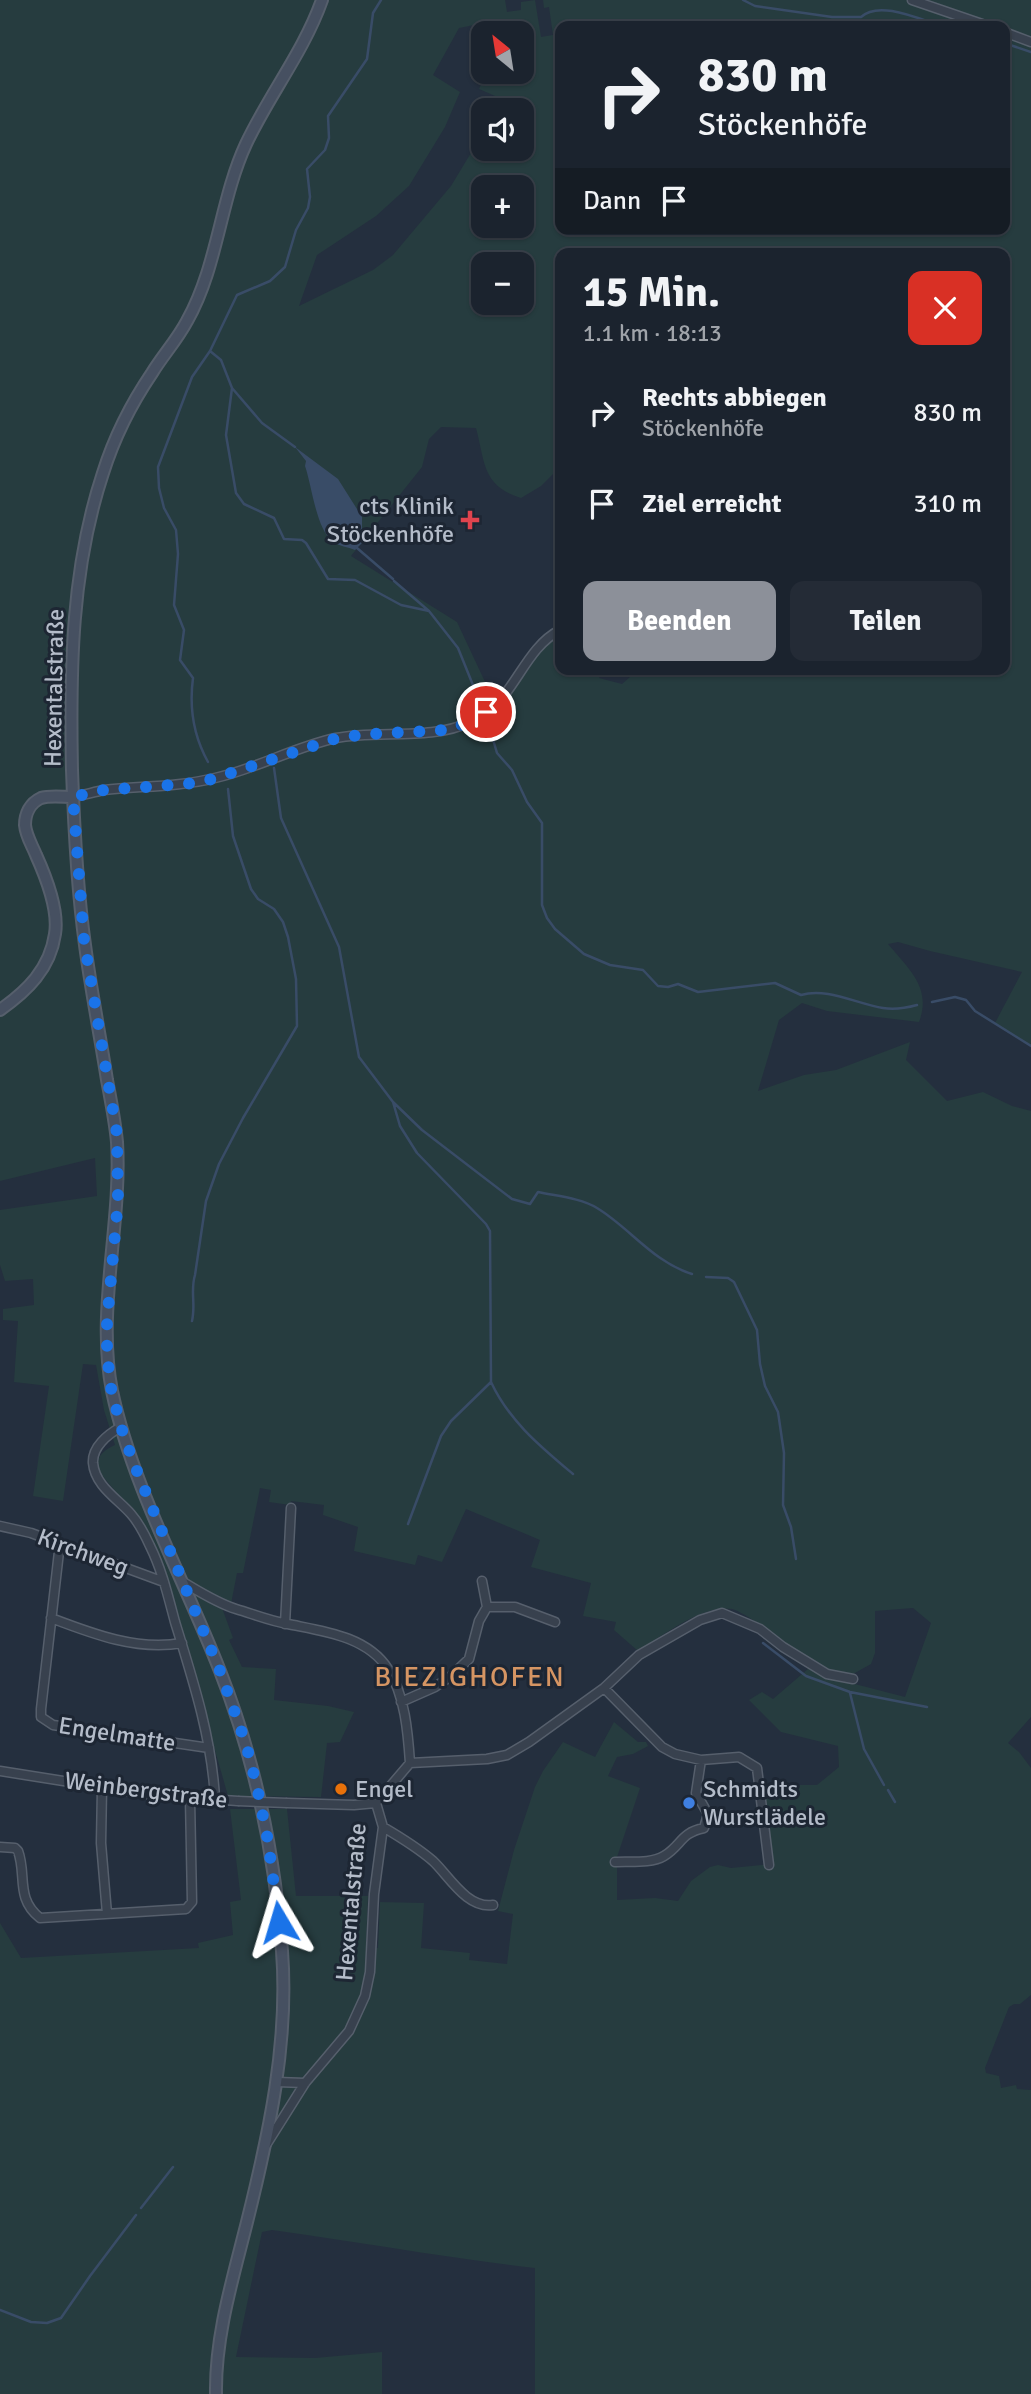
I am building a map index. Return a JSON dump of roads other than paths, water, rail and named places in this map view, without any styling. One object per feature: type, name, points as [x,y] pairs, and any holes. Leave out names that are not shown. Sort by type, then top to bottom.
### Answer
[{"type":"main road","name":"Hexentalstraße","points":[[216,2394],[220,2336],[265,2147],[276,2082],[284,1999],[282,1950],[268,1841],[257,1787],[238,1721],[155,1517],[121,1427],[111,1388],[107,1354],[118,1201],[117,1134],[84,940],[73,797],[71,725],[77,593],[87,526],[105,465],[136,397],[185,326],[201,295],[234,177],[247,143],[300,49],[322,0]]},
{"type":"main road","points":[[0,1010],[36,980],[50,954],[55,933],[51,900],[28,838],[25,824],[27,810],[41,798],[73,797]]},
{"type":"street","points":[[912,0],[973,21]]},
{"type":"street","points":[[1010,34],[1031,42]]},
{"type":"street","points":[[73,797],[104,790],[186,784],[213,779],[337,738],[446,730],[464,724],[499,701],[534,652],[555,633]]},
{"type":"street","points":[[121,1427],[104,1439],[98,1448],[93,1461],[96,1475],[141,1529],[164,1583],[209,1748],[215,1799]]},
{"type":"street","points":[[285,1624],[291,1508]]},
{"type":"street","name":"Kirchweg","points":[[0,1526],[60,1543],[164,1583]]},
{"type":"street","name":"Engelmatte","points":[[60,1543],[41,1709],[44,1720],[53,1725],[209,1748]]},
{"type":"street","points":[[401,1702],[435,1687],[469,1659],[487,1606],[482,1581]]},
{"type":"street","points":[[183,1582],[225,1605],[285,1624],[344,1638],[366,1648],[388,1669],[401,1702],[410,1763],[478,1760],[507,1755],[604,1688],[639,1655],[699,1620],[722,1613],[760,1629],[783,1647],[827,1674],[853,1679]]},
{"type":"street","points":[[487,1606],[515,1607],[555,1622]]},
{"type":"street","points":[[51,1618],[97,1636],[163,1646],[182,1643]]},
{"type":"street","points":[[604,1688],[662,1747],[675,1754],[701,1760],[739,1757],[757,1768],[769,1865]]},
{"type":"street","points":[[615,1862],[664,1857],[688,1832],[704,1828],[708,1814],[696,1793],[701,1760]]},
{"type":"street","name":"Hexentalstraße","points":[[265,2147],[305,2083],[349,2031],[365,1996],[370,1972],[374,1899],[383,1826],[376,1803],[410,1763]]},
{"type":"street","name":"Weinbergstraße","points":[[0,1771],[102,1788],[190,1798],[354,1805],[376,1803]]},
{"type":"street","points":[[102,1788],[101,1843],[107,1914]]},
{"type":"street","points":[[0,1847],[15,1848],[18,1851],[23,1892],[34,1914],[40,1918],[186,1909],[192,1902],[190,1798]]},
{"type":"street","points":[[383,1826],[432,1861],[464,1894],[486,1906],[493,1905]]},
{"type":"street","points":[[276,2082],[305,2083]]},
{"type":"water","points":[[295,447],[338,479],[362,517],[362,543],[355,550],[333,542],[327,536],[315,507],[306,461]]},
{"type":"waterway","points":[[381,0],[373,13],[367,59],[328,116],[329,138],[325,150],[307,169],[310,197],[308,208],[296,230],[285,267],[270,281],[237,295],[210,351],[221,360],[232,388],[226,435],[236,493],[244,504],[274,518],[284,539],[302,540],[306,543],[328,579],[355,580],[401,605],[429,611],[458,648],[481,705]]},
{"type":"waterway","points":[[743,0],[755,6],[832,17],[861,17],[878,10],[900,12],[926,21]]},
{"type":"waterway","points":[[1010,45],[1031,52]]},
{"type":"waterway","points":[[208,762],[193,721],[193,678],[180,660],[184,630],[174,605],[178,554],[176,530],[164,508],[158,467],[192,377],[210,351]]},
{"type":"waterway","points":[[232,388],[262,423],[295,447]]},
{"type":"waterway","points":[[357,548],[393,579]]},
{"type":"waterway","points":[[394,581],[429,611]]},
{"type":"waterway","points":[[489,726],[497,753],[512,770],[527,802],[542,823],[542,905],[547,918],[555,929],[584,954],[610,965],[643,970],[658,986],[678,984],[698,992],[775,983],[801,995],[821,993],[883,1008],[917,1005]]},
{"type":"waterway","points":[[274,768],[281,818],[339,947],[359,1057],[393,1102],[400,1126],[417,1153],[490,1231],[491,1382],[516,1421],[573,1474]]},
{"type":"waterway","points":[[192,1321],[194,1281],[206,1201],[219,1164],[297,1026],[296,979],[288,937],[283,922],[274,909],[258,899],[251,889],[233,836],[228,789]]},
{"type":"waterway","points":[[932,1002],[955,997],[966,1000],[975,1011],[1031,1046]]},
{"type":"waterway","points":[[393,1102],[422,1130],[512,1199],[530,1204],[538,1192],[591,1205],[665,1261],[692,1274]]},
{"type":"waterway","points":[[706,1277],[728,1278],[734,1282],[757,1330],[765,1386],[778,1412],[784,1453],[783,1505],[791,1527],[796,1559]]},
{"type":"waterway","points":[[408,1524],[441,1436],[451,1421],[491,1382]]},
{"type":"waterway","points":[[763,1643],[806,1676],[850,1692],[927,1707]]},
{"type":"waterway","points":[[850,1693],[864,1749],[884,1785]]},
{"type":"waterway","points":[[888,1790],[895,1802]]},
{"type":"waterway","points":[[141,2208],[173,2167]]},
{"type":"waterway","points":[[0,2310],[31,2322],[47,2323],[61,2318],[136,2215]]},
{"type":"place","name":"cts Klinik Stöckenhöfe","points":[[470,520]]},
{"type":"place","name":"Engel","points":[[341,1789]]},
{"type":"place","name":"Schmidts Wurstlädele","points":[[689,1803]]},
{"type":"district","name":"BIEZIGHOFEN","points":[[470,1677]]}]
